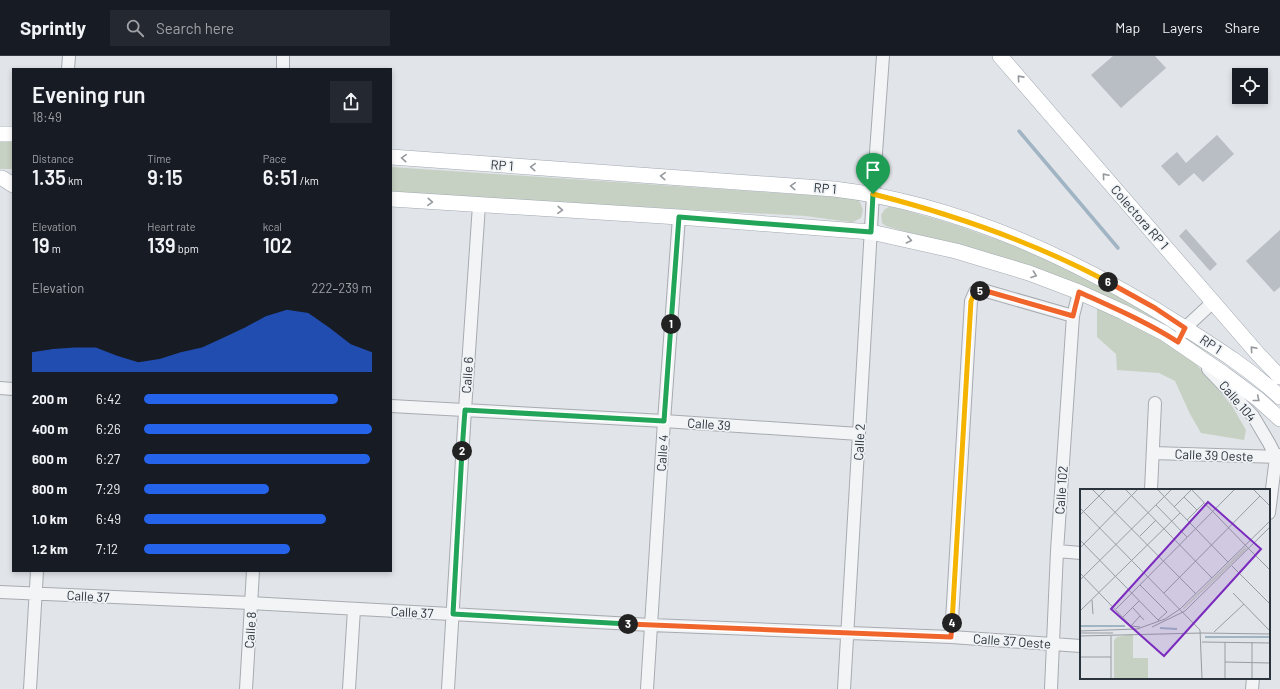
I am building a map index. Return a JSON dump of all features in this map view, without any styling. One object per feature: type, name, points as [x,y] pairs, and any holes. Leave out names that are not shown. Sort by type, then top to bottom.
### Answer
[{"type":"main road","name":"Colectora RP 1","points":[[1000,56],[1258,354],[1280,377]]},
{"type":"main road","points":[[0,134],[12,134]]},
{"type":"main road","name":"RP 1","points":[[392,157],[834,189],[873,194],[942,212],[1038,247],[1103,279],[1149,305],[1233,359],[1280,397]]},
{"type":"main road","name":"RP 1","points":[[392,199],[679,217],[871,232],[956,251],[1029,273],[1079,292],[1164,333],[1258,399],[1280,419]]},
{"type":"street","points":[[68,68],[69,56]]},
{"type":"street","points":[[283,56],[283,68]]},
{"type":"street","name":"Calle 2","points":[[844,689],[882,56]]},
{"type":"street","name":"Calle 6","points":[[448,689],[479,205]]},
{"type":"street","name":"Calle 4","points":[[647,689],[679,217]]},
{"type":"street","points":[[951,637],[971,301],[975,292],[986,291],[1073,316]]},
{"type":"street","name":"Calle 102","points":[[1051,689],[1057,551],[1073,316],[1079,292]]},
{"type":"street","points":[[1178,342],[1185,328],[1213,302]]},
{"type":"street","name":"Calle 104","points":[[1192,352],[1253,416],[1278,456]]},
{"type":"street","points":[[0,388],[12,389]]},
{"type":"street","points":[[1151,489],[1155,403]]},
{"type":"street","name":"Calle 39","points":[[392,406],[664,421],[859,434]]},
{"type":"street","name":"Calle 39 Oeste","points":[[1153,453],[1278,456]]},
{"type":"street","points":[[1270,507],[1278,456]]},
{"type":"street","points":[[1057,551],[1080,552]]},
{"type":"street","points":[[30,689],[37,572]]},
{"type":"street","name":"Calle 8","points":[[246,689],[253,572]]},
{"type":"street","name":"Calle 37","points":[[0,592],[252,603],[651,625],[848,632]]},
{"type":"street","points":[[349,689],[354,609]]},
{"type":"street","name":"Calle 37 Oeste","points":[[848,632],[1080,646]]},
{"type":"street","points":[[1252,689],[1253,679]]},
{"type":"green space","points":[[0,142],[12,142],[12,169],[0,169]]},
{"type":"green space","points":[[392,167],[853,198],[860,202],[863,210],[861,218],[853,222],[806,216],[392,193]]},
{"type":"green space","points":[[889,207],[953,224],[1035,253],[1092,280],[1156,317],[1185,336],[1220,362],[1255,393],[1216,366],[997,258],[886,226],[882,223],[881,215],[885,209]]},
{"type":"green space","points":[[1097,303],[1163,340],[1196,364],[1232,406],[1246,430],[1244,440],[1201,433],[1190,414],[1175,381],[1159,373],[1117,370],[1116,354],[1097,337]]},
{"type":"building","points":[[1113,56],[1155,56],[1166,68],[1121,108],[1091,75]]},
{"type":"building","points":[[1217,135],[1234,154],[1203,182],[1194,173],[1179,186],[1161,166],[1177,152],[1186,163]]},
{"type":"building","points":[[1186,229],[1217,264],[1210,271],[1179,236]]},
{"type":"building","points":[[1280,230],[1280,287],[1274,292],[1246,261]]},
{"type":"waterway","points":[[1019,131],[1118,248]]},
{"type":"route","points":[[873,194],[942,212],[1038,247],[1097,276],[1155,308],[1185,328],[1178,342],[1123,312],[1079,292],[1073,316],[986,291],[975,292],[971,301],[951,637],[651,625],[453,614],[465,410],[664,421],[679,217],[871,232],[873,194]]}]
